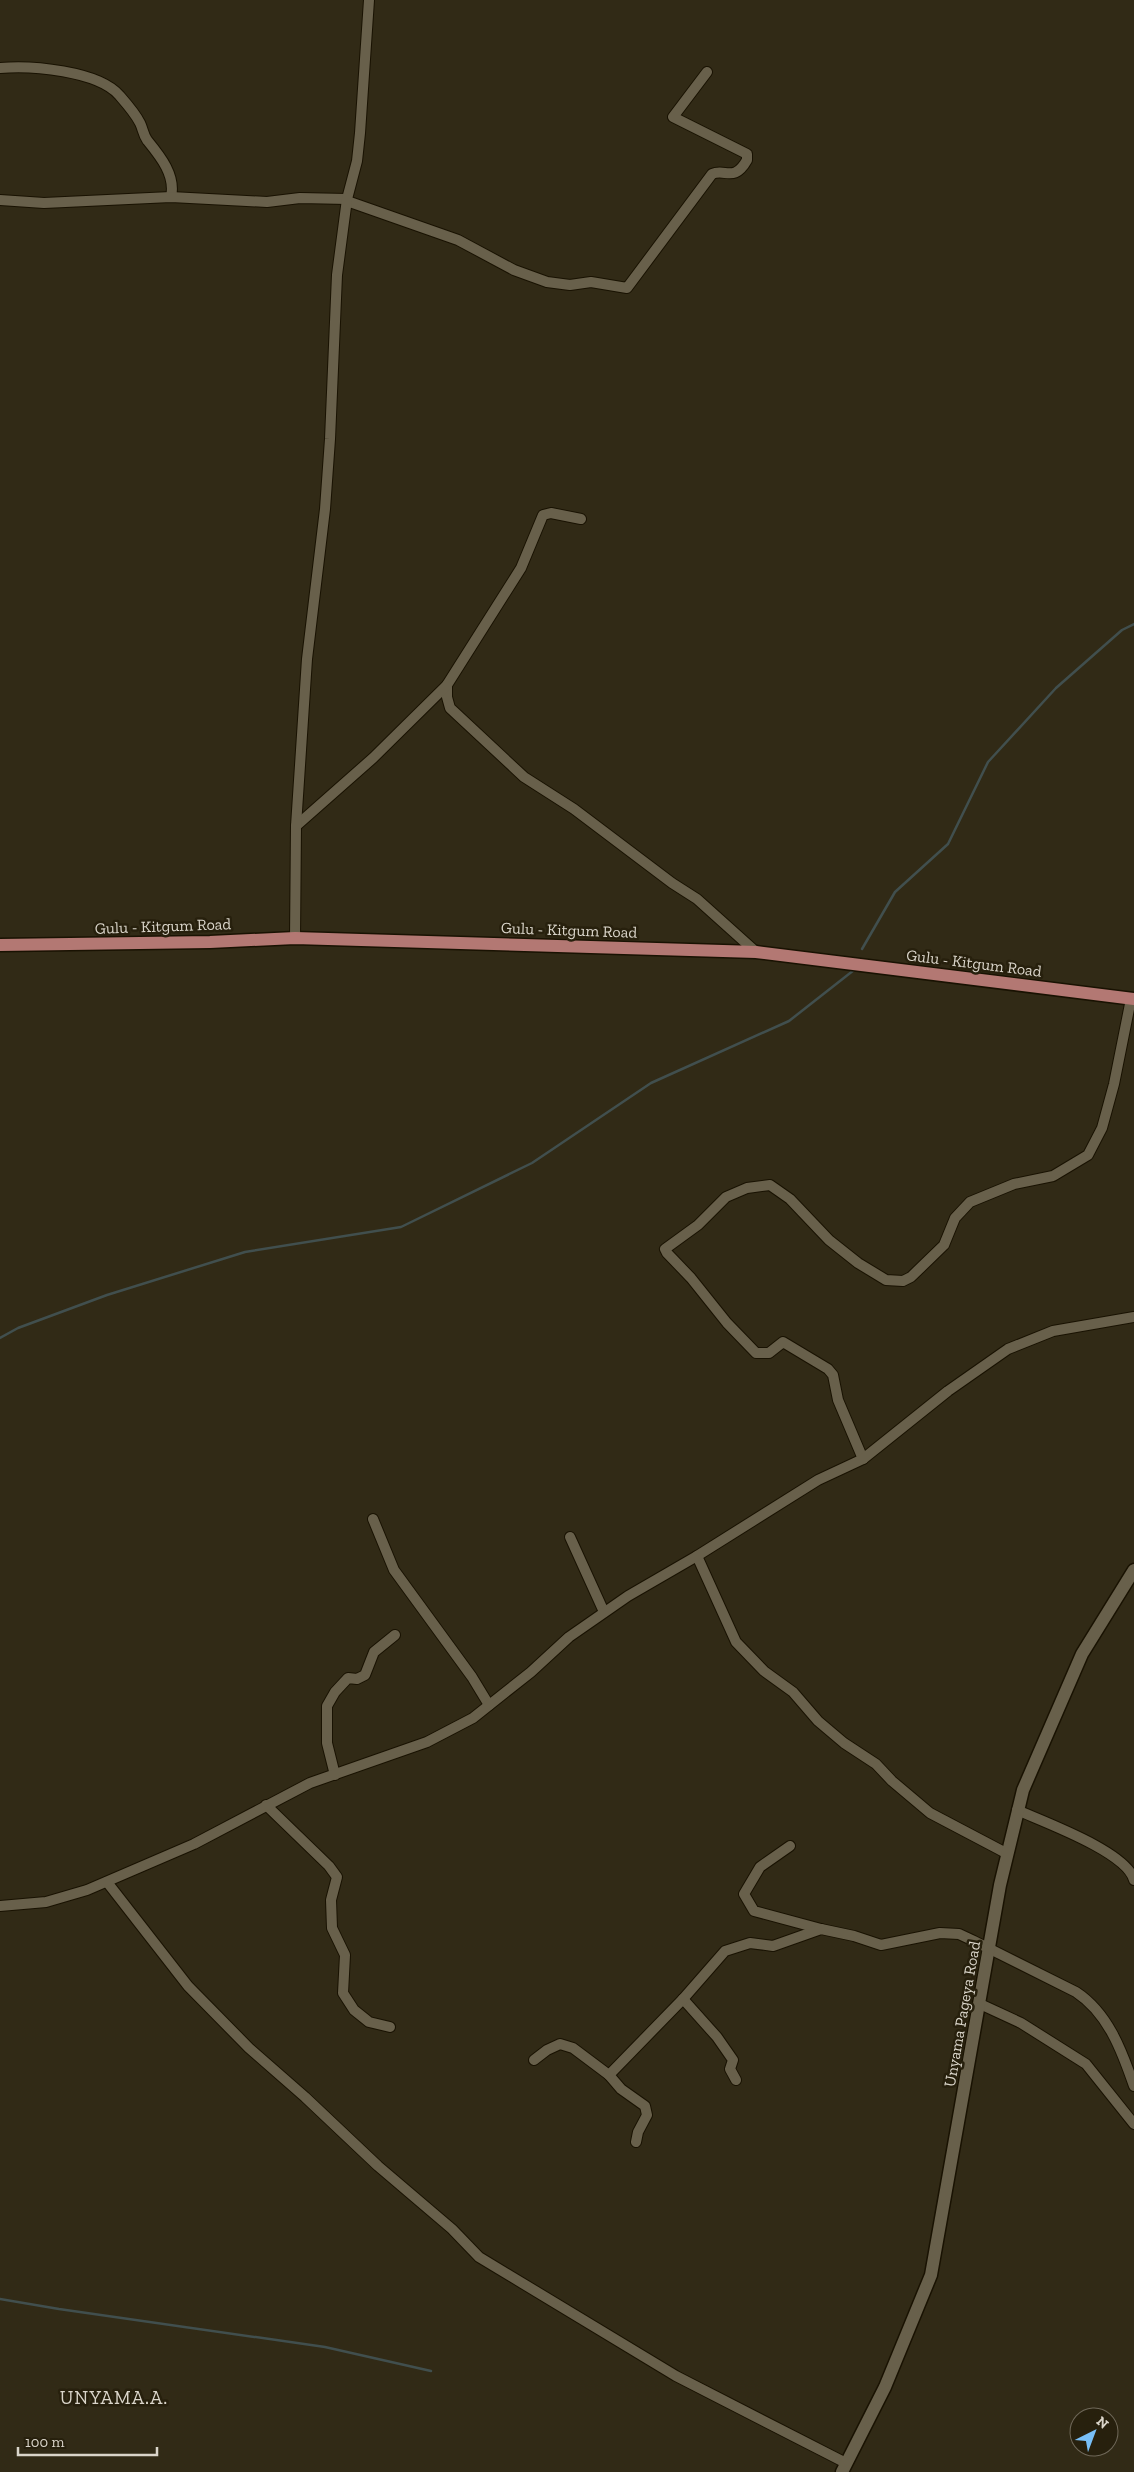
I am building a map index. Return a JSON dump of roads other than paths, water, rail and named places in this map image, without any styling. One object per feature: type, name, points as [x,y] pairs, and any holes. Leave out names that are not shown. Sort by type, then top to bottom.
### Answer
[{"type":"main road","name":"Gulu - Kitgum Road","points":[[0,945],[210,942],[295,938],[756,952],[1133,999]]},
{"type":"street","points":[[295,938],[296,826],[307,659],[325,509],[337,275],[347,200],[353,179],[360,133],[368,0]]},
{"type":"street","points":[[0,68],[52,70],[93,79],[108,85],[121,97],[164,164],[173,182],[172,197]]},
{"type":"street","points":[[0,200],[44,203],[172,197],[267,202],[307,198],[347,200],[458,240],[514,270],[548,282],[570,286],[591,282],[627,288],[712,174],[718,172],[726,175],[732,174],[741,168],[747,160],[747,154],[673,117],[707,72]]},
{"type":"street","points":[[296,826],[373,758],[447,685],[521,568],[543,515],[551,513],[581,519]]},
{"type":"street","points":[[447,685],[447,697],[450,708],[511,766],[524,777],[574,808],[672,883],[697,899],[756,952]]},
{"type":"street","points":[[863,1459],[838,1400],[833,1375],[828,1369],[783,1342],[769,1353],[756,1353],[727,1323],[691,1278],[666,1253],[665,1249],[698,1225],[726,1197],[747,1188],[770,1185],[790,1199],[829,1240],[858,1263],[886,1280],[903,1281],[911,1277],[944,1245],[955,1218],[970,1202],[1014,1184],[1053,1176],[1088,1155],[1102,1128],[1116,1077],[1133,999]]},
{"type":"street","points":[[0,1906],[46,1902],[87,1890],[194,1844],[310,1783],[427,1742],[473,1718],[532,1672],[569,1637],[604,1612],[818,1480],[863,1459],[948,1391],[1008,1349],[1053,1331],[1134,1317]]},
{"type":"street","points":[[373,1519],[394,1570],[472,1677],[489,1704]]},
{"type":"street","points":[[570,1537],[604,1612]]},
{"type":"street","points":[[697,1556],[736,1642],[764,1671],[793,1692],[818,1721],[844,1743],[876,1764],[892,1781],[930,1813],[1006,1853]]},
{"type":"street","name":"Unyama Pageya Road","points":[[844,2467],[885,2387],[929,2282],[1006,1853],[1017,1810],[1030,1771],[1082,1654],[1134,1570]]},
{"type":"street","points":[[335,1775],[327,1743],[327,1706],[335,1692],[348,1678],[357,1679],[365,1675],[374,1652],[395,1635]]},
{"type":"street","points":[[266,1805],[329,1866],[337,1877],[331,1900],[332,1928],[345,1955],[343,1993],[354,2010],[369,2022],[390,2027]]},
{"type":"street","points":[[1017,1810],[1077,1836],[1120,1861],[1132,1872],[1134,1880]]},
{"type":"street","points":[[790,1846],[760,1867],[744,1894],[754,1911],[854,1936],[881,1945],[940,1933],[959,1934],[1076,1992],[1090,2003],[1122,2049],[1134,2086]]},
{"type":"street","points":[[107,1882],[188,1986],[249,2048],[305,2097],[378,2166],[452,2229],[479,2257],[676,2376],[844,2467]]},
{"type":"street","points":[[609,2075],[683,1999],[725,1951],[750,1943],[773,1946],[822,1929]]},
{"type":"street","points":[[683,1999],[717,2037],[733,2060],[730,2069],[736,2080]]},
{"type":"street","points":[[980,2004],[1021,2023],[1086,2064],[1134,2124]]},
{"type":"street","points":[[534,2060],[547,2050],[560,2044],[573,2048],[609,2075],[621,2090],[645,2106],[647,2115],[638,2132],[636,2142]]},
{"type":"waterway","points":[[862,949],[895,892],[948,844],[988,762],[1056,688],[1122,630],[1134,624]]},
{"type":"waterway","points":[[0,1338],[18,1328],[107,1295],[245,1252],[401,1227],[532,1163],[651,1083],[789,1021],[854,970]]},
{"type":"waterway","points":[[0,2299],[325,2347],[431,2371]]},
{"type":"district","name":"UNYAMA.A.","points":[[114,2397]]}]
